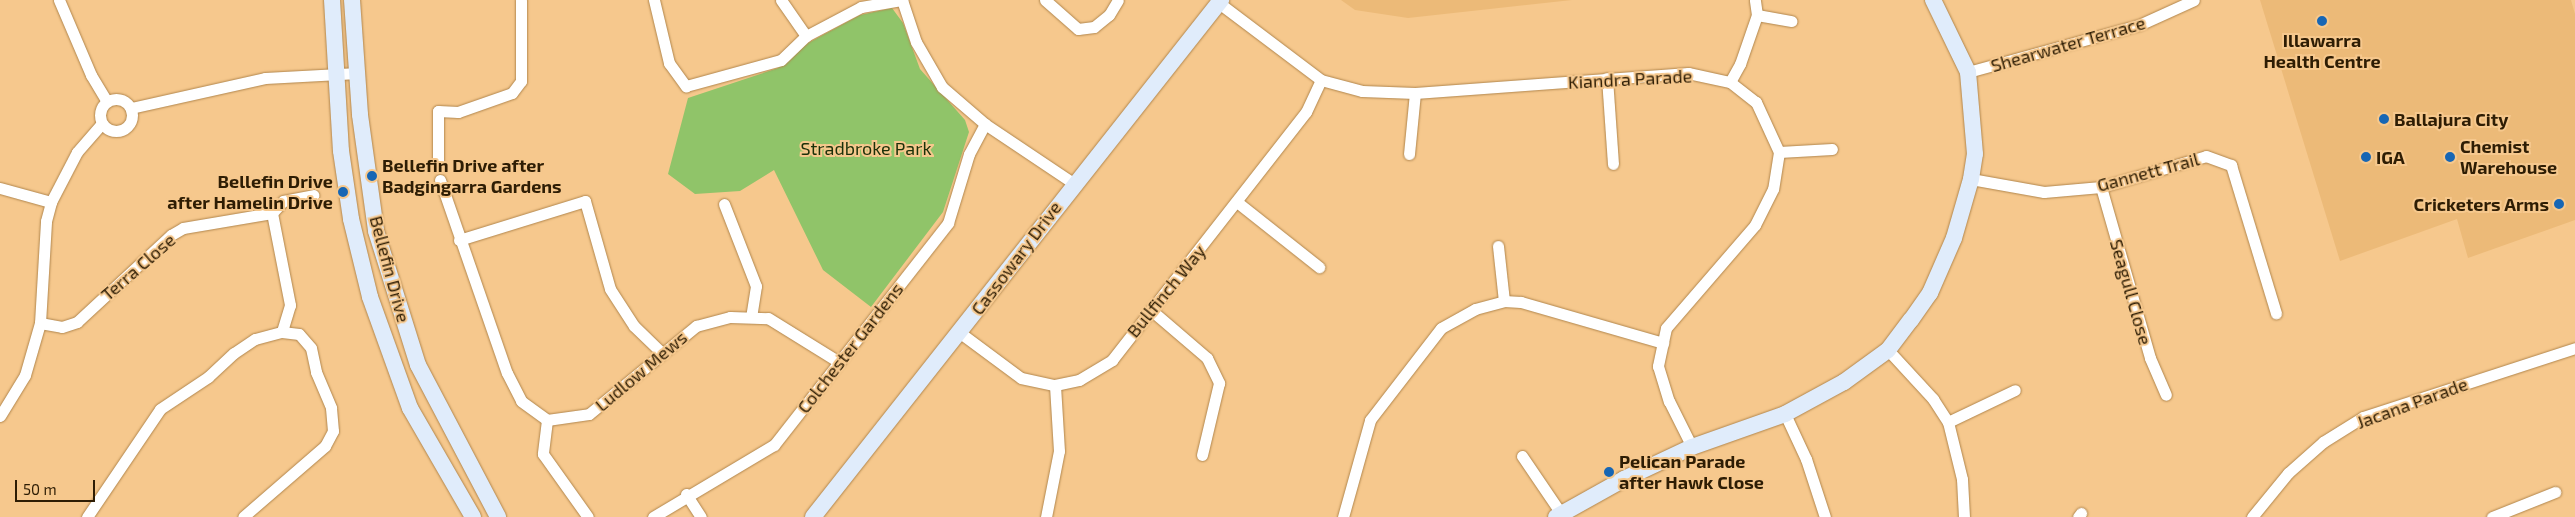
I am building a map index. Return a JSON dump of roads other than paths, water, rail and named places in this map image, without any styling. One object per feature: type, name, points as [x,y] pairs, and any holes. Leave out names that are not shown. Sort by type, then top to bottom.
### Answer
[{"type":"street","points":[[59,0],[91,75],[107,102]]},
{"type":"street","name":"Bellefin Drive","points":[[332,0],[341,151],[351,219],[370,297],[410,408],[470,516]]},
{"type":"street","name":"Bellefin Drive","points":[[352,0],[360,115],[379,240],[418,366],[496,513]]},
{"type":"street","points":[[438,165],[438,111],[458,112],[512,94],[521,81],[521,0]]},
{"type":"street","points":[[654,0],[669,63],[686,86],[781,60],[806,36],[861,7],[902,0],[916,42],[942,87],[984,124],[1073,183]]},
{"type":"street","points":[[781,0],[806,36]]},
{"type":"street","points":[[1045,0],[1078,29],[1094,27],[1109,15],[1118,0]]},
{"type":"street","points":[[1730,82],[1740,64],[1757,15],[1755,0]]},
{"type":"street","points":[[1522,456],[1558,515],[1692,447],[1785,414],[1844,382],[1888,350],[1930,293],[1954,238],[1972,179],[1975,126],[1968,72],[1934,0]]},
{"type":"street","name":"Shearwater Terrace","points":[[1968,72],[2139,25],[2194,0]]},
{"type":"street","name":"Kiandra Parade","points":[[1220,1],[1321,80],[1362,91],[1415,93],[1688,73],[1730,82],[1756,102],[1779,152]]},
{"type":"street","name":"Cassowary Drive","points":[[813,517],[959,332],[1073,183],[1220,1]]},
{"type":"street","points":[[1757,15],[1791,21]]},
{"type":"street","points":[[131,108],[130,124],[121,130],[110,130],[102,123],[101,111],[107,102],[118,99],[131,108],[265,78],[358,73]]},
{"type":"street","points":[[1607,78],[1613,164]]},
{"type":"street","name":"Bullfinch Way","points":[[959,332],[1021,378],[1055,385],[1078,380],[1112,360],[1306,112],[1321,80]]},
{"type":"street","points":[[1409,154],[1415,93]]},
{"type":"street","points":[[0,416],[25,375],[40,323],[46,221],[51,202],[77,152],[102,123]]},
{"type":"street","name":"Colchester Gardens","points":[[653,517],[686,494],[774,445],[948,223],[969,154],[984,124]]},
{"type":"street","points":[[1692,447],[1669,401],[1658,366],[1666,328],[1756,224],[1773,189],[1779,152],[1832,149]]},
{"type":"street","name":"Gannett Trail","points":[[1972,179],[2044,192],[2101,187],[2206,156],[2231,165],[2276,313]]},
{"type":"street","points":[[440,180],[458,240],[507,373],[520,401],[547,420],[543,454],[588,517]]},
{"type":"street","name":"Seagull Close","points":[[2101,187],[2150,358],[2166,395]]},
{"type":"street","points":[[0,188],[51,202]]},
{"type":"street","name":"Terra Close","points":[[40,323],[62,326],[77,322],[171,235],[183,228],[272,213],[283,201],[313,195]]},
{"type":"street","points":[[458,240],[585,201],[610,289],[634,326],[662,353]]},
{"type":"street","points":[[1237,202],[1319,266]]},
{"type":"street","points":[[724,204],[756,286],[751,318]]},
{"type":"street","points":[[272,213],[281,267],[290,305],[282,332]]},
{"type":"street","points":[[1498,246],[1504,301]]},
{"type":"street","points":[[1343,517],[1370,420],[1441,328],[1475,309],[1504,301],[1521,302],[1663,343]]},
{"type":"street","points":[[1151,310],[1207,358],[1219,383],[1202,455]]},
{"type":"street","name":"Ludlow Mews","points":[[547,420],[590,414],[623,389],[662,353],[696,326],[730,317],[768,318],[839,362]]},
{"type":"street","points":[[87,517],[160,409],[208,377],[234,352],[256,339],[282,332],[299,334],[311,348],[316,372],[331,408],[332,431],[325,446],[243,517]]},
{"type":"street","name":"Jacana Parade","points":[[2252,517],[2288,473],[2324,442],[2363,418],[2575,348]]},
{"type":"street","points":[[1888,350],[1933,399],[1948,422],[1962,479],[1964,517]]},
{"type":"street","points":[[1046,517],[1059,451],[1055,385]]},
{"type":"street","points":[[1948,422],[2015,390]]},
{"type":"street","points":[[1785,414],[1806,459],[1825,517]]},
{"type":"street","points":[[2492,517],[2555,492]]},
{"type":"street","points":[[686,494],[701,517]]},
{"type":"street","points":[[470,516],[496,513]]},
{"type":"place","name":"Illawarra Health Centre","points":[[2322,21]]},
{"type":"place","name":"Ballajura City","points":[[2384,119]]},
{"type":"place","name":"IGA","points":[[2366,157]]},
{"type":"place","name":"Chemist Warehouse","points":[[2450,157]]},
{"type":"place","name":"Bellefin Drive after Badgingarra Gardens","points":[[372,176]]},
{"type":"place","name":"Bellefin Drive after Hamelin Drive","points":[[343,192]]},
{"type":"place","name":"Cricketers Arms","points":[[2559,204]]},
{"type":"place","name":"Pelican Parade after Hawk Close","points":[[1609,472]]},
{"type":"park label","name":"Stradbroke Park","points":[[866,148]]}]
